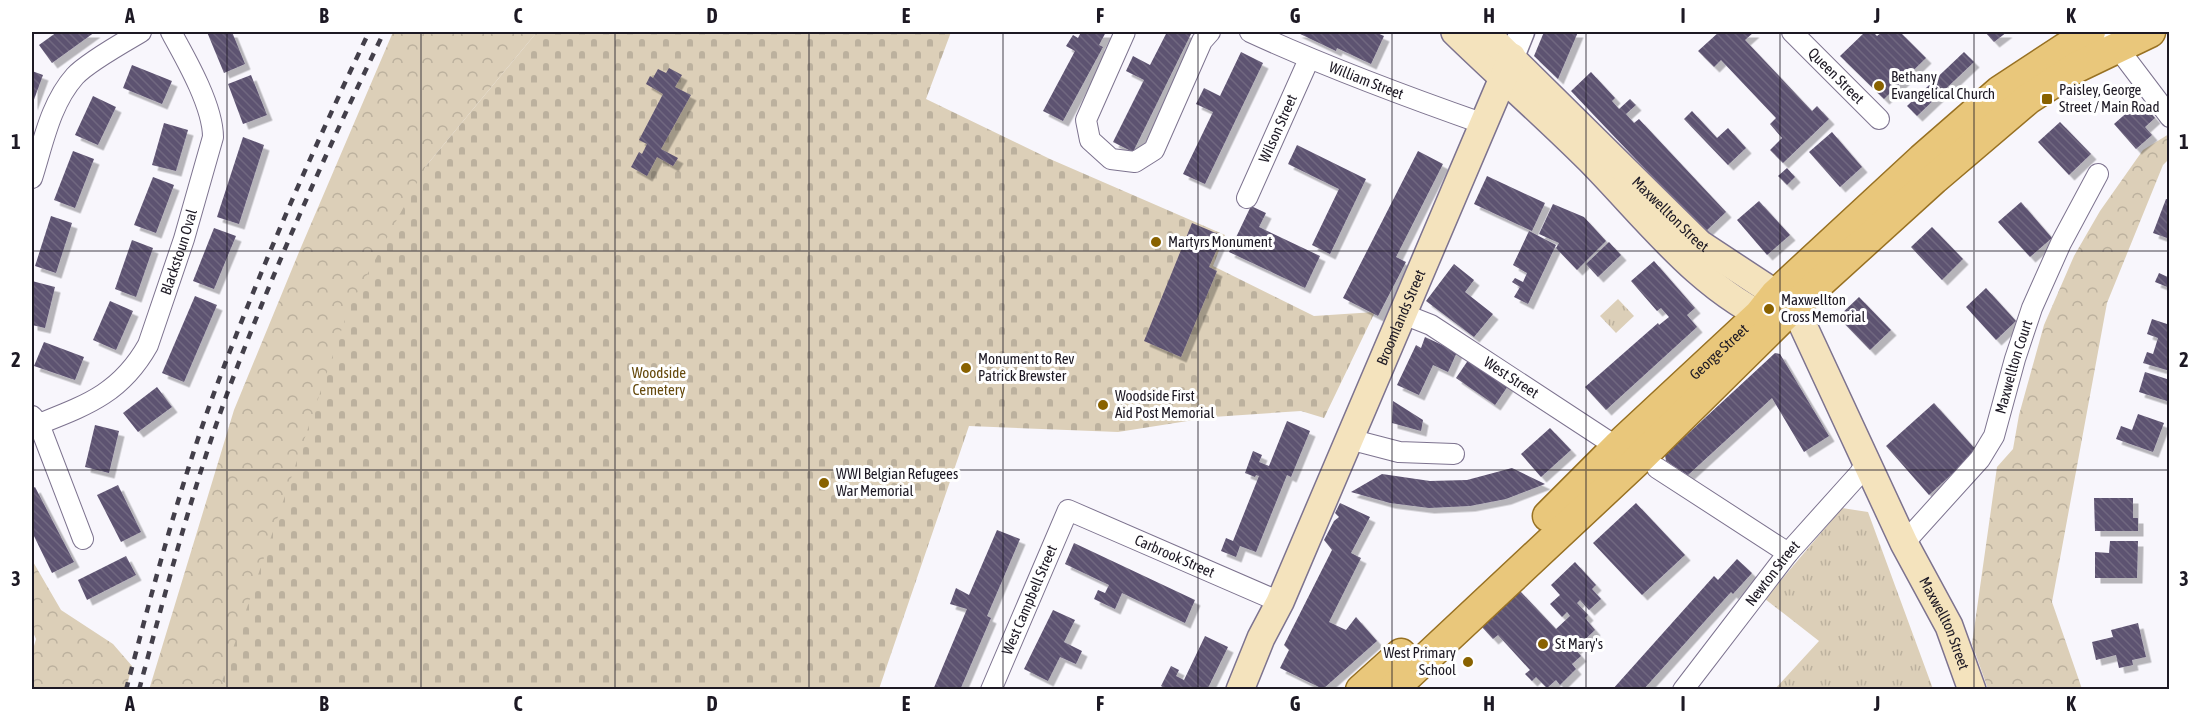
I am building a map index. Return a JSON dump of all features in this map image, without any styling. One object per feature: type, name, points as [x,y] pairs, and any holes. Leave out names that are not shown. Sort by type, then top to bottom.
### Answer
[{"type":"main road","points":[[1455,32],[1508,68]]},
{"type":"main road","points":[[1485,32],[1508,68]]},
{"type":"main road","name":"George Street","points":[[1392,690],[1641,457],[1777,310],[1922,159],[2000,91],[2090,32]]},
{"type":"main road","name":"George Street","points":[[1361,690],[1540,523],[1617,447],[2028,99],[2114,39],[2150,32]]},
{"type":"main road","name":"Broomlands Street","points":[[1245,688],[1261,638],[1280,602],[1508,68]]},
{"type":"main road","name":"Maxwellton Street","points":[[1508,68],[1589,160],[1689,264],[1740,304],[1777,310],[1822,366],[1904,543],[1949,626],[1972,690]]},
{"type":"street","points":[[32,178],[51,117],[62,92],[77,74],[141,32]]},
{"type":"street","name":"Blackstoun Oval","points":[[83,539],[35,420],[89,404],[120,382],[148,345],[184,239],[213,136],[213,124],[207,106],[171,32]]},
{"type":"street","points":[[1125,32],[1086,120],[1090,140],[1111,159],[1135,162],[1154,150],[1202,41],[1210,32]]},
{"type":"street","name":"William Street","points":[[1250,32],[1310,59],[1484,124]]},
{"type":"street","name":"Broomlands Street","points":[[1508,68],[1522,32]]},
{"type":"street","name":"Queen Street","points":[[1792,32],[1879,119]]},
{"type":"street","points":[[2114,39],[2169,117]]},
{"type":"street","name":"Wilson Street","points":[[1247,198],[1310,59]]},
{"type":"street","name":"Maxwellton Court","points":[[1904,543],[1980,459],[1994,436],[2032,308],[2061,243],[2098,174]]},
{"type":"street","name":"West Street","points":[[1403,314],[1431,326],[1617,447]]},
{"type":"street","points":[[1349,440],[1399,452],[1454,454]]},
{"type":"street","name":"Newton Street","points":[[1683,690],[1788,553],[1867,462]]},
{"type":"street","points":[[1657,468],[1788,553]]},
{"type":"street","name":"Carbrook Street","points":[[1068,510],[1280,602]]},
{"type":"street","name":"West Campbell Street","points":[[991,690],[1068,510]]},
{"type":"green space","points":[[393,32],[537,32],[426,166],[222,681],[230,689],[149,690],[234,410]]},
{"type":"green space","name":"Woodside Cemetery","points":[[537,32],[951,32],[926,99],[1050,159],[1225,235],[1213,266],[1314,316],[1375,312],[1324,418],[1301,411],[1213,417],[1118,432],[969,426],[879,689],[230,690],[222,681],[349,308],[426,166]]},
{"type":"green space","points":[[2169,134],[2169,159],[2163,165],[2107,303],[2052,602],[2082,689],[1988,689],[1972,644],[1997,467],[2013,449],[2019,415],[2044,325],[2074,256],[2100,211],[2143,150]]},
{"type":"green space","points":[[1618,299],[1634,316],[1616,333],[1600,316]]},
{"type":"green space","points":[[1842,508],[1868,512],[1933,689],[1775,689],[1819,641],[1765,599]]},
{"type":"green space","points":[[32,560],[61,610],[113,644],[132,666],[126,689],[32,689],[32,653],[36,639],[32,630]]},
{"type":"building","points":[[57,32],[95,32],[52,63],[39,45]]},
{"type":"building","points":[[207,32],[232,32],[245,64],[224,73]]},
{"type":"building","points":[[1081,32],[1106,32],[1099,45],[1103,47],[1063,121],[1043,111],[1075,51],[1066,46],[1073,35],[1078,38]]},
{"type":"building","points":[[1167,32],[1192,32],[1133,152],[1113,142],[1144,80],[1126,71],[1133,56],[1150,65]]},
{"type":"building","points":[[1296,32],[1375,32],[1384,36],[1371,64]]},
{"type":"building","points":[[1544,32],[1578,32],[1558,79],[1534,56]]},
{"type":"building","points":[[1719,32],[1754,32],[1745,40],[1812,111],[1817,106],[1829,119],[1783,163],[1770,150],[1782,138],[1770,124],[1776,118],[1721,60],[1714,67],[1698,51]]},
{"type":"building","points":[[1865,32],[1873,32],[1877,36],[1882,32],[1900,32],[1926,58],[1884,99],[1840,56]]},
{"type":"building","points":[[1985,32],[2007,32],[1994,42]]},
{"type":"building","points":[[1241,52],[1263,63],[1205,184],[1183,174],[1213,112],[1196,104],[1204,88],[1220,96]]},
{"type":"building","points":[[1964,52],[1974,62],[1917,116],[1907,106]]},
{"type":"building","points":[[132,65],[172,81],[162,104],[123,88]]},
{"type":"building","points":[[669,68],[682,75],[675,87],[691,95],[661,149],[678,158],[673,166],[657,157],[647,176],[631,167],[639,152],[642,154],[647,144],[639,140],[663,94],[646,84],[650,76],[653,78],[658,69],[666,73]]},
{"type":"building","points":[[32,71],[43,75],[32,105]]},
{"type":"building","points":[[1591,72],[1615,98],[1612,101],[1619,109],[1630,99],[1636,105],[1626,114],[1634,123],[1639,119],[1726,212],[1705,232],[1571,91]]},
{"type":"building","points":[[251,75],[267,115],[243,124],[228,84]]},
{"type":"building","points":[[93,96],[116,107],[98,145],[75,135]]},
{"type":"building","points":[[2140,101],[2155,118],[2145,127],[2152,135],[2136,149],[2114,124]]},
{"type":"building","points":[[1692,111],[1717,138],[1728,128],[1746,148],[1728,165],[1684,119]]},
{"type":"building","points":[[2060,122],[2091,154],[2069,175],[2038,142]]},
{"type":"building","points":[[164,123],[188,130],[176,171],[152,165]]},
{"type":"building","points":[[1832,132],[1862,167],[1840,187],[1809,152]]},
{"type":"building","points":[[243,137],[264,145],[239,224],[217,217]]},
{"type":"building","points":[[1297,145],[1366,179],[1330,254],[1312,245],[1339,189],[1288,164]]},
{"type":"building","points":[[73,151],[94,159],[75,208],[54,200]]},
{"type":"building","points":[[1418,151],[1443,164],[1396,257],[1406,262],[1378,316],[1343,298]]},
{"type":"building","points":[[1787,168],[1795,177],[1787,185],[1778,176]]},
{"type":"building","points":[[1487,176],[1545,203],[1532,231],[1474,204]]},
{"type":"building","points":[[153,177],[174,185],[156,233],[134,225]]},
{"type":"building","points":[[2166,199],[2170,200],[2170,239],[2153,233]]},
{"type":"building","points":[[1759,201],[1790,235],[1767,255],[1737,220]]},
{"type":"building","points":[[2021,202],[2052,238],[2030,257],[1998,222]]},
{"type":"building","points":[[1553,204],[1584,217],[1606,241],[1577,270],[1556,248],[1559,243],[1539,234]]},
{"type":"building","points":[[1251,206],[1266,213],[1259,227],[1320,256],[1305,288],[1229,252]]},
{"type":"building","points":[[51,216],[72,223],[56,273],[35,266]]},
{"type":"building","points":[[1192,223],[1223,236],[1209,267],[1217,271],[1181,357],[1144,341]]},
{"type":"building","points":[[1932,227],[1963,259],[1942,280],[1911,247]]},
{"type":"building","points":[[214,228],[236,236],[214,289],[193,281]]},
{"type":"building","points":[[1529,231],[1556,245],[1528,304],[1514,297],[1520,287],[1512,282],[1515,278],[1523,282],[1527,273],[1513,265]]},
{"type":"building","points":[[132,240],[153,248],[136,297],[115,289]]},
{"type":"building","points":[[1609,242],[1621,255],[1598,277],[1586,264]]},
{"type":"building","points":[[1654,261],[1695,308],[1687,315],[1697,327],[1606,410],[1585,387],[1658,323],[1659,325],[1669,317],[1661,308],[1657,311],[1631,281]]},
{"type":"building","points":[[1454,264],[1474,280],[1465,292],[1493,314],[1474,337],[1426,301]]},
{"type":"building","points":[[2159,273],[2170,278],[2170,288],[2155,282]]},
{"type":"building","points":[[32,281],[55,287],[45,328],[32,325]]},
{"type":"building","points":[[1986,288],[2016,321],[1996,340],[1966,307]]},
{"type":"building","points":[[195,296],[217,305],[184,382],[162,373]]},
{"type":"building","points":[[1859,297],[1891,330],[1870,350],[1838,317]]},
{"type":"building","points":[[110,301],[133,311],[116,350],[93,340]]},
{"type":"building","points":[[2152,319],[2170,325],[2170,371],[2143,363],[2147,352],[2153,354],[2158,338],[2147,334]]},
{"type":"building","points":[[1425,337],[1457,352],[1448,372],[1433,365],[1419,395],[1397,385],[1416,345],[1421,348]]},
{"type":"building","points":[[44,342],[84,357],[75,380],[34,366]]},
{"type":"building","points":[[1775,353],[1780,354],[1829,436],[1804,452],[1772,398],[1688,475],[1666,461],[1665,455]]},
{"type":"building","points":[[1469,359],[1508,386],[1495,405],[1456,378]]},
{"type":"building","points":[[2145,372],[2170,380],[2170,394],[2167,401],[2139,392]]},
{"type":"building","points":[[157,387],[172,407],[138,432],[123,413]]},
{"type":"building","points":[[1393,401],[1423,420],[1421,431],[1392,423]]},
{"type":"building","points":[[1934,403],[1977,451],[1929,495],[1886,446]]},
{"type":"building","points":[[2138,414],[2164,423],[2153,452],[2116,439],[2121,426],[2132,430]]},
{"type":"building","points":[[1287,421],[1310,431],[1291,477],[1287,475],[1256,552],[1240,546],[1236,557],[1221,551],[1226,538],[1233,541],[1259,476],[1255,477],[1245,473],[1253,451],[1262,455],[1259,462],[1269,466]]},
{"type":"building","points":[[95,425],[119,431],[109,473],[85,467]]},
{"type":"building","points":[[1550,428],[1571,450],[1541,477],[1521,454]]},
{"type":"building","points":[[1512,468],[1545,484],[1506,499],[1470,506],[1429,508],[1390,503],[1351,492],[1382,474],[1430,481],[1467,480]]},
{"type":"building","points":[[118,485],[141,532],[121,542],[97,495]]},
{"type":"building","points":[[35,487],[74,562],[52,573],[32,532],[32,489]]},
{"type":"building","points":[[2094,498],[2133,498],[2133,518],[2138,518],[2138,531],[2095,531]]},
{"type":"building","points":[[1340,503],[1370,517],[1351,553],[1361,558],[1329,622],[1346,630],[1356,617],[1377,641],[1323,689],[1280,668],[1289,650],[1284,645],[1332,550],[1324,540],[1334,521],[1339,517],[1335,513]]},
{"type":"building","points":[[1636,503],[1685,555],[1642,595],[1593,543]]},
{"type":"building","points":[[997,530],[1020,539],[987,616],[991,618],[960,690],[933,690],[967,609],[950,604],[956,588],[969,595]]},
{"type":"building","points":[[2110,541],[2138,541],[2137,578],[2095,578],[2095,552],[2109,553]]},
{"type":"building","points":[[1074,543],[1195,600],[1185,623],[1122,593],[1115,609],[1094,599],[1098,590],[1105,593],[1109,585],[1065,564]]},
{"type":"building","points":[[126,556],[136,575],[87,600],[78,580]]},
{"type":"building","points":[[1737,559],[1752,573],[1733,594],[1731,592],[1643,690],[1612,690],[1714,576],[1718,580]]},
{"type":"building","name":"St Mary's","points":[[1575,562],[1596,585],[1592,589],[1601,599],[1589,610],[1580,600],[1577,603],[1588,615],[1585,618],[1595,630],[1575,649],[1581,656],[1572,664],[1576,669],[1560,685],[1556,680],[1547,688],[1536,677],[1532,681],[1525,674],[1530,670],[1498,635],[1493,639],[1481,626],[1520,591],[1556,629],[1570,616],[1567,612],[1562,617],[1550,604],[1560,595],[1551,585]]},
{"type":"building","points":[[1053,610],[1075,620],[1064,642],[1082,651],[1076,664],[1060,657],[1048,681],[1024,669]]},
{"type":"building","points":[[2138,623],[2146,657],[2132,660],[2133,665],[2119,668],[2116,655],[2096,660],[2092,642],[2113,637],[2111,630]]},
{"type":"building","points":[[1205,636],[1228,647],[1207,690],[1168,690],[1161,686],[1171,666],[1179,670],[1176,676],[1184,680]]},
{"type":"railway","points":[[126,690],[179,498],[217,385],[289,207],[369,32]]},
{"type":"railway","points":[[139,690],[191,503],[227,394],[301,211],[384,32]]},
{"type":"place","name":"Bethany Evangelical Church","points":[[1879,86]]},
{"type":"place","name":"Paisley, George Street / Main Road","points":[[2047,99]]},
{"type":"place","name":"Martyrs Monument","points":[[1156,242]]},
{"type":"place","name":"Maxwellton Cross Memorial","points":[[1769,309]]},
{"type":"place","name":"Monument to Rev Patrick Brewster","points":[[966,368]]},
{"type":"place","name":"Woodside First Aid Post Memorial","points":[[1103,405]]},
{"type":"place","name":"WWI Belgian Refugees War Memorial","points":[[824,483]]},
{"type":"place","name":"St Mary's","points":[[1543,644]]},
{"type":"place","name":"West Primary School","points":[[1468,662]]}]
